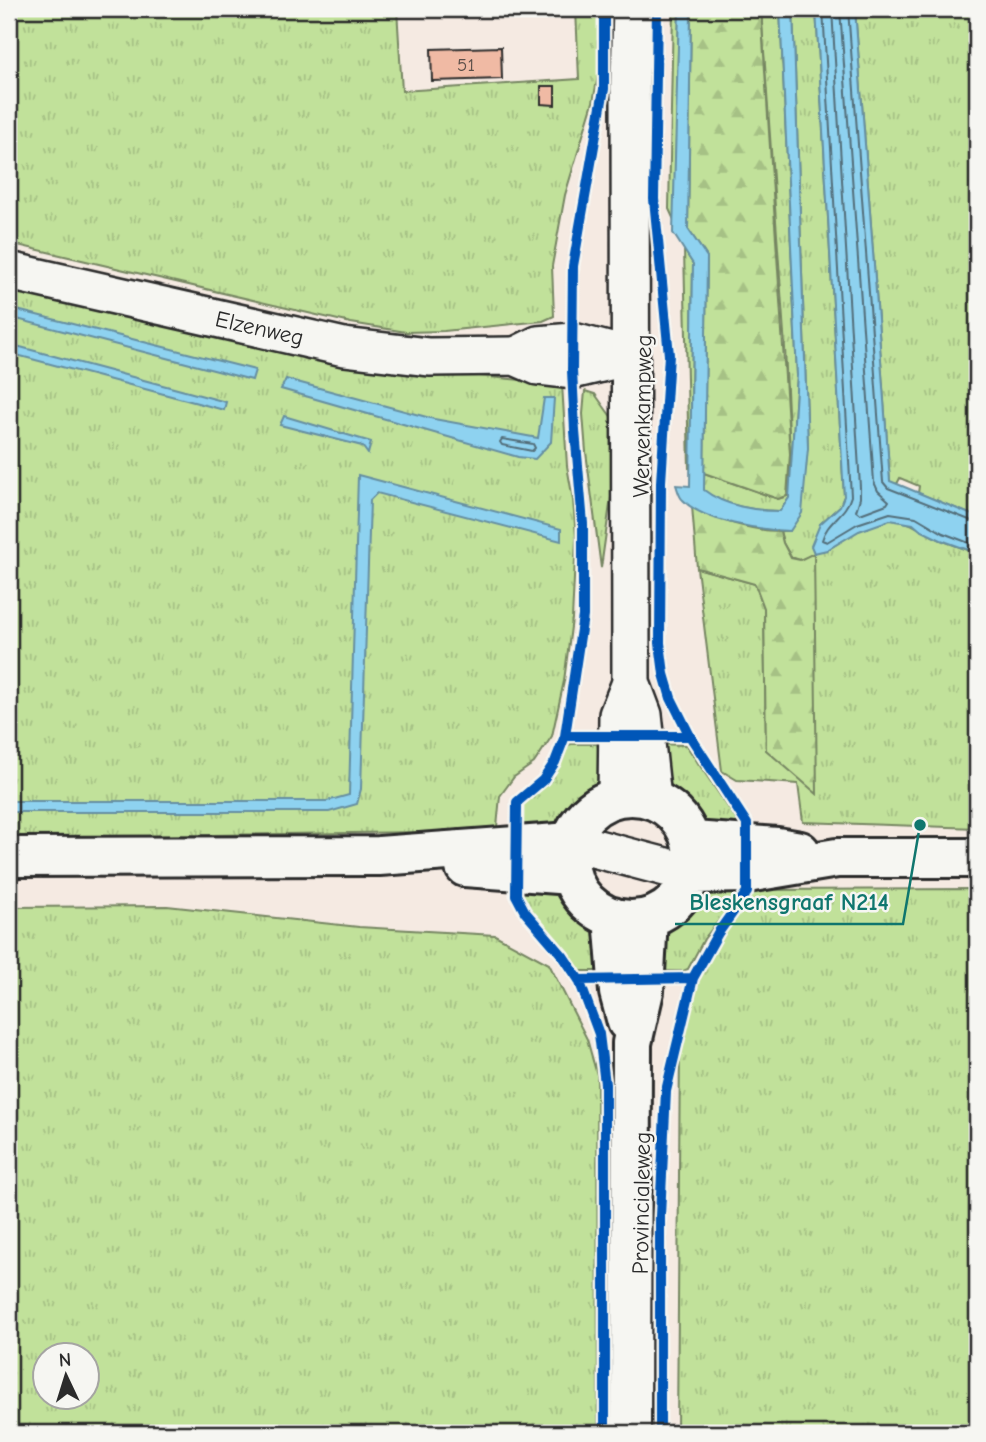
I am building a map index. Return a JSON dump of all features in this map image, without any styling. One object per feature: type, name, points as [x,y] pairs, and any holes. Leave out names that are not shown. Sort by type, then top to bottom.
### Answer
[{"type":"main road","points":[[635,798],[673,811],[688,830],[692,858],[688,884],[676,902],[658,915],[630,918],[591,905],[582,897],[571,858],[578,825],[589,812],[602,803],[635,798]]},
{"type":"main road","points":[[9,857],[379,856],[479,869],[571,858]]},
{"type":"main road","points":[[692,858],[747,873],[837,858],[977,858]]},
{"type":"main road","name":"Provincialeweg","points":[[630,918],[620,992],[632,1043],[631,1433]]},
{"type":"street","name":"Wervenkampweg","points":[[632,9],[631,683],[643,715],[635,798]]},
{"type":"street","name":"Elzenweg","points":[[9,271],[344,347],[429,357],[515,356],[538,345],[573,342],[630,356]]},
{"type":"street","points":[[571,858],[692,858]]},
{"type":"green space","points":[[9,9],[397,9],[402,91],[579,79],[576,9],[600,9],[599,70],[593,102],[565,195],[552,266],[554,316],[543,321],[406,332],[351,323],[9,243]]},
{"type":"green space","points":[[673,9],[679,9],[674,220],[669,209]]},
{"type":"green space","points":[[691,9],[761,9],[790,454],[787,496],[778,499],[704,473],[707,257],[688,229]]},
{"type":"green space","points":[[761,9],[780,9],[797,375],[789,498],[780,511],[741,507],[704,491],[704,473],[778,499],[787,496],[790,454],[785,348]]},
{"type":"green space","points":[[793,9],[816,9],[844,496],[840,506],[820,524],[827,550],[866,527],[883,521],[898,520],[977,553],[977,828],[803,822],[798,784],[737,780],[722,771],[697,568],[755,584],[764,608],[766,750],[814,554],[800,560],[791,557],[780,531],[790,531],[808,448]]},
{"type":"green space","points":[[855,9],[977,9],[977,517],[918,493],[919,486],[900,478],[897,484],[890,482]]},
{"type":"green space","points":[[684,249],[693,264],[690,468],[689,468]]},
{"type":"green space","points":[[9,279],[396,368],[562,384],[567,466],[576,538],[572,619],[564,681],[552,736],[534,763],[514,777],[500,796],[497,827],[423,832],[9,838]]},
{"type":"green space","points":[[585,391],[595,394],[612,418],[613,483],[601,568],[586,452],[583,414]]},
{"type":"green space","points":[[692,506],[734,524],[780,531],[791,558],[800,560],[814,553],[817,794],[766,750],[764,608],[755,584],[697,568]]},
{"type":"green space","points":[[610,744],[601,781],[595,792],[588,802],[568,816],[522,833],[522,802],[553,771],[567,746]]},
{"type":"green space","points":[[656,744],[686,745],[742,828],[703,824],[684,810],[671,790]]},
{"type":"green space","points":[[522,879],[565,894],[575,901],[594,928],[607,971],[578,971],[525,904],[521,891]]},
{"type":"green space","points":[[713,888],[977,889],[977,1433],[677,1433],[680,1045],[683,1019],[713,946],[718,921],[704,939],[688,969],[653,971],[660,938],[668,922],[689,902]]},
{"type":"green space","points":[[167,906],[359,927],[495,935],[549,964],[587,1039],[597,1075],[598,1433],[9,1433],[9,907]]},
{"type":"water","points":[[679,9],[691,9],[688,229],[707,257],[704,490],[721,500],[740,506],[780,511],[789,498],[797,375],[780,9],[793,9],[808,448],[802,513],[790,531],[749,527],[704,514],[682,499],[676,485],[690,486],[693,264],[673,233]]},
{"type":"water","points":[[816,9],[855,9],[890,481],[977,517],[977,553],[941,540],[913,524],[890,520],[859,531],[827,550],[814,553],[811,546],[820,524],[840,506],[844,496]]},
{"type":"water","points":[[9,308],[255,370],[252,380],[9,317]]},
{"type":"water","points":[[9,344],[226,402],[224,410],[9,353]]},
{"type":"water","points":[[286,379],[434,419],[538,438],[544,398],[554,398],[551,442],[535,459],[518,457],[281,389]]},
{"type":"water","points":[[284,416],[371,442],[368,454],[362,446],[280,425]]},
{"type":"water","points":[[358,475],[561,529],[561,541],[377,493],[370,500],[361,789],[357,804],[329,812],[9,812],[9,801],[327,801],[349,795]]},
{"type":"building","points":[[501,47],[502,79],[432,81],[431,49]]},
{"type":"building","points":[[541,86],[555,86],[555,105],[541,104]]},
{"type":"cycle path","points":[[604,9],[604,89],[573,266],[572,370],[583,524],[583,616],[565,736],[555,762],[543,780],[517,802],[516,895],[525,912],[563,956],[579,980],[599,1034],[605,1084],[605,1433]]},
{"type":"cycle path","points":[[657,9],[654,199],[669,355],[661,482],[660,643],[664,674],[671,698],[690,736],[747,824],[747,892],[718,933],[693,978],[666,1091],[660,1216],[660,1433]]},
{"type":"cycle path","points":[[565,736],[690,736]]},
{"type":"cycle path","points":[[579,980],[693,978]]},
{"type":"place","name":"Bleskensgraaf N214","points":[[920,825]]}]
